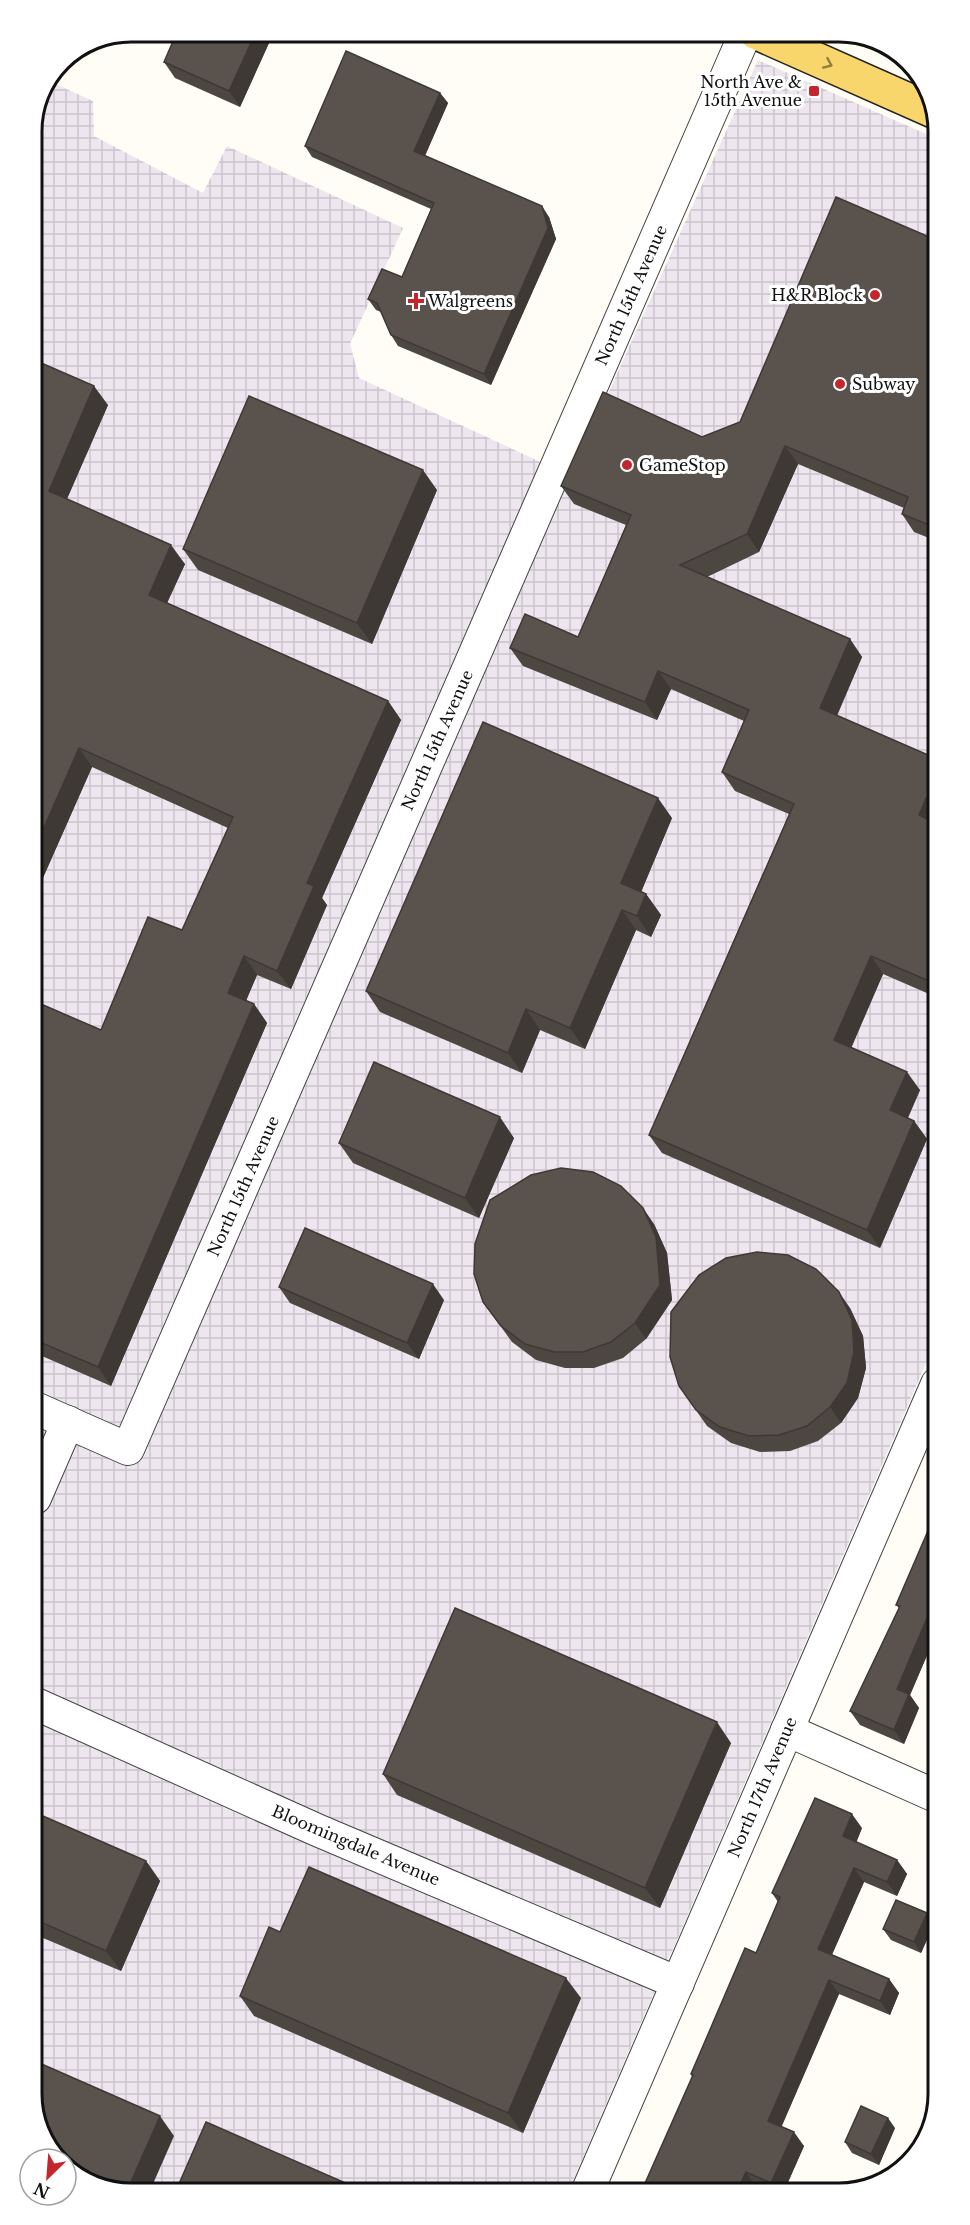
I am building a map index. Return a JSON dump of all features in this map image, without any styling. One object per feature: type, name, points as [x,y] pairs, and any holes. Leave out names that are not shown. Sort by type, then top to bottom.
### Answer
[{"type":"main road","points":[[778,42],[924,107]]},
{"type":"street","name":"North 15th Avenue","points":[[68,1422],[128,1449],[742,42]]},
{"type":"street","name":"North 17th Avenue","points":[[591,2183],[928,1405]]},
{"type":"street","points":[[42,1411],[68,1422],[42,1482]]},
{"type":"street","name":"Bloomingdale Avenue","points":[[42,1707],[317,1830],[678,1983]]},
{"type":"street","points":[[787,1730],[928,1793]]},
{"type":"shaded area","points":[[758,60],[928,135],[928,1359],[572,2183],[125,2183],[102,2178],[78,2166],[78,2147],[59,2147],[47,2123],[42,2094],[42,125],[45,108],[55,84],[93,101],[94,136],[203,193],[227,146],[403,228],[350,344],[359,378],[571,476]]},
{"type":"building","points":[[173,42],[251,42],[229,91],[164,62]]},
{"type":"building","points":[[346,51],[440,93],[414,151],[542,206],[548,228],[484,374],[391,335],[377,303],[368,299],[382,269],[402,277],[434,203],[305,146]]},
{"type":"building","points":[[836,197],[928,236],[928,525],[902,514],[908,497],[785,446],[747,534],[680,565],[850,639],[820,708],[928,755],[928,794],[919,815],[928,820],[928,981],[871,956],[834,1040],[907,1072],[890,1110],[914,1121],[867,1230],[649,1135],[794,804],[722,772],[749,710],[658,671],[645,702],[510,648],[525,614],[578,637],[631,515],[561,486],[603,392],[702,437],[740,422]]},
{"type":"building","points":[[42,363],[94,386],[49,491],[171,545],[149,595],[388,701],[307,883],[314,886],[277,971],[244,956],[228,993],[254,1004],[98,1367],[42,1343],[42,1004],[101,1030],[148,917],[182,930],[233,817],[79,748],[42,832]]},
{"type":"building","points":[[249,396],[423,470],[357,623],[183,549]]},
{"type":"building","points":[[483,722],[658,798],[621,883],[646,894],[637,916],[622,910],[570,1028],[526,1009],[508,1053],[366,991]]},
{"type":"building","points":[[374,1062],[500,1117],[465,1198],[339,1143]]},
{"type":"building","points":[[561,1168],[593,1172],[621,1186],[643,1208],[656,1237],[660,1285],[635,1323],[611,1342],[583,1352],[554,1352],[525,1344],[501,1326],[483,1302],[474,1274],[475,1244],[490,1200],[531,1175]]},
{"type":"building","points":[[305,1228],[433,1284],[407,1343],[279,1287]]},
{"type":"building","points":[[757,1252],[788,1255],[816,1269],[839,1292],[852,1320],[854,1352],[847,1383],[830,1407],[807,1426],[779,1435],[749,1436],[720,1427],[696,1410],[679,1386],[670,1357],[671,1312],[699,1275],[726,1258]]},
{"type":"building","points":[[928,1531],[928,1618],[897,1689],[909,1694],[894,1730],[850,1711],[900,1606],[896,1605]]},
{"type":"building","points":[[455,1608],[717,1722],[645,1888],[383,1774]]},
{"type":"building","points":[[815,1798],[852,1814],[843,1836],[897,1860],[887,1882],[854,1868],[818,1949],[889,1979],[880,2001],[829,1980],[768,2121],[794,2132],[771,2183],[746,2172],[741,2183],[645,2183],[693,2075],[691,2074],[745,1948],[756,1953],[780,1897],[772,1893]]},
{"type":"building","points":[[42,1816],[146,1861],[106,1951],[42,1923]]},
{"type":"building","points":[[309,1867],[566,1978],[508,2113],[240,1996],[269,1927],[280,1932]]},
{"type":"building","points":[[896,1900],[927,1913],[914,1942],[883,1929]]},
{"type":"building","points":[[42,2064],[160,2116],[130,2183],[113,2181],[86,2171],[78,2166],[78,2147],[59,2147],[57,2144],[44,2112]]},
{"type":"building","points":[[861,2106],[888,2118],[871,2154],[845,2142]]},
{"type":"building","points":[[206,2122],[345,2183],[179,2183]]},
{"type":"place","name":"North Ave & 15th Avenue","points":[[814,91]]},
{"type":"place","name":"H&R Block","points":[[875,295]]},
{"type":"place","name":"Walgreens","points":[[416,301]]},
{"type":"place","name":"Subway","points":[[840,384]]},
{"type":"place","name":"GameStop","points":[[627,465]]}]
